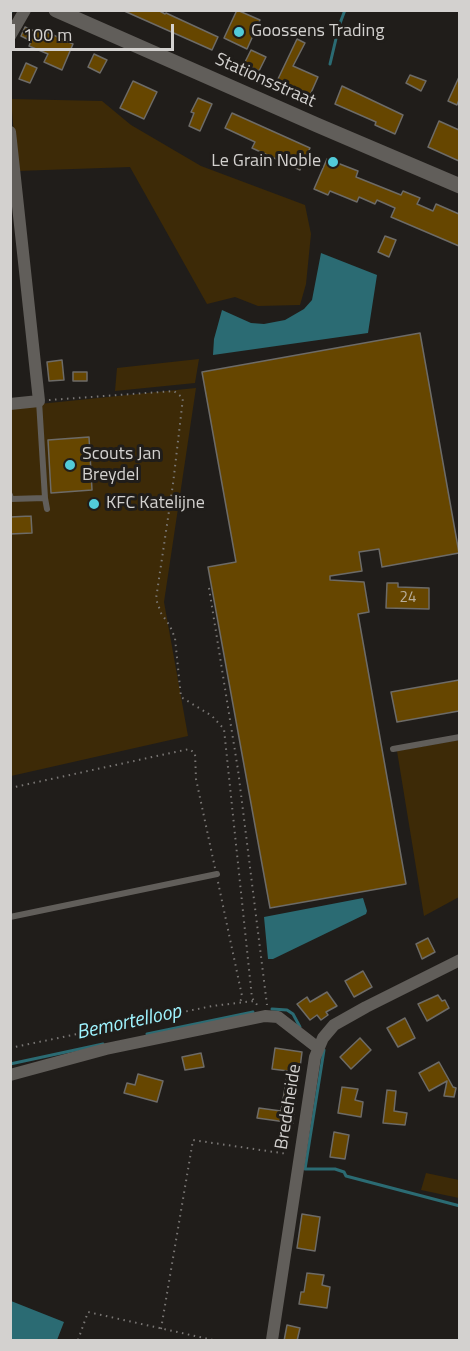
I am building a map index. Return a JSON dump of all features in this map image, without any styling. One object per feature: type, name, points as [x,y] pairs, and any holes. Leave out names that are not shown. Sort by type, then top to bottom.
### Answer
[{"type":"street","points":[[10,36],[25,10]]},
{"type":"street","name":"Stationsstraat","points":[[56,10],[459,186]]},
{"type":"street","points":[[10,132],[39,400],[10,404]]},
{"type":"street","name":"Bredeheide","points":[[272,1341],[318,1048],[334,1025],[366,1006],[459,960]]},
{"type":"street","points":[[10,1075],[106,1049],[268,1016],[278,1017],[318,1048]]},
{"type":"lane","points":[[39,400],[47,509]]},
{"type":"lane","points":[[10,495],[11,499],[45,498]]},
{"type":"lane","points":[[393,749],[459,736]]},
{"type":"lane","points":[[10,917],[217,874]]},
{"type":"path","points":[[39,400],[164,391],[174,391],[183,398],[156,599],[160,613],[170,626],[175,638],[181,697],[212,716],[224,729],[252,998],[268,1016]]},
{"type":"path","points":[[209,588],[238,770],[268,1016]]},
{"type":"path","points":[[10,788],[189,749],[195,753],[196,779],[242,996],[240,1003]]},
{"type":"path","points":[[10,1048],[212,1006],[254,1001]]},
{"type":"path","points":[[162,1329],[193,1140],[300,1156]]},
{"type":"path","points":[[78,1341],[88,1312],[213,1341]]},
{"type":"shaded area","points":[[11,99],[102,101],[131,125],[201,166],[305,205],[311,234],[306,284],[300,305],[258,306],[235,297],[207,304],[130,167],[17,171]]},
{"type":"shaded area","points":[[199,359],[195,383],[115,391],[117,368]]},
{"type":"shaded area","name":"KFC Katelijne","points":[[196,388],[164,602],[188,736],[11,776],[10,407]]},
{"type":"shaded area","points":[[459,740],[459,897],[424,916],[397,751]]},
{"type":"shaded area","points":[[426,1173],[459,1180],[459,1198],[421,1190]]},
{"type":"water","points":[[321,253],[377,275],[368,333],[213,355],[214,339],[222,310],[251,323],[264,324],[285,320],[304,309],[312,300]]},
{"type":"water","points":[[363,898],[366,914],[273,959],[268,959],[264,917]]},
{"type":"water","points":[[11,1301],[64,1322],[57,1340],[11,1340]]},
{"type":"building","points":[[122,10],[158,10],[218,37],[212,50]]},
{"type":"building","points":[[237,10],[260,20],[247,49],[224,38]]},
{"type":"building","points":[[25,27],[36,32],[38,28],[73,44],[62,70],[44,62],[48,54],[29,46],[31,41],[21,36]]},
{"type":"building","points":[[297,39],[305,43],[293,66],[318,77],[310,95],[277,81]]},
{"type":"building","points":[[251,50],[266,57],[259,71],[244,64]]},
{"type":"building","points":[[94,54],[107,60],[100,73],[88,67]]},
{"type":"building","points":[[26,63],[37,68],[30,83],[19,79]]},
{"type":"building","points":[[410,75],[426,81],[421,91],[406,83]]},
{"type":"building","points":[[459,77],[459,100],[457,105],[448,101]]},
{"type":"building","points":[[133,81],[157,92],[144,119],[120,108]]},
{"type":"building","points":[[342,86],[403,115],[395,134],[375,125],[376,122],[335,104]]},
{"type":"building","points":[[198,98],[212,104],[200,131],[189,126],[194,113],[191,112]]},
{"type":"building","points":[[232,113],[310,148],[300,170],[252,148],[255,142],[225,128]]},
{"type":"building","points":[[439,121],[459,130],[459,161],[428,147]]},
{"type":"building","points":[[327,159],[358,171],[356,177],[401,195],[403,191],[420,198],[417,204],[433,211],[436,204],[459,214],[459,246],[391,217],[395,208],[377,200],[375,204],[359,197],[357,202],[330,191],[328,195],[314,189]]},
{"type":"building","points":[[385,236],[396,240],[389,257],[378,252]]},
{"type":"building","points":[[420,333],[459,553],[382,567],[379,549],[359,552],[362,571],[330,576],[330,580],[364,582],[369,612],[358,614],[406,884],[270,908],[208,567],[236,562],[202,372]]},
{"type":"building","points":[[62,360],[64,380],[49,381],[47,362]]},
{"type":"building","points":[[73,372],[87,372],[87,381],[73,381]]},
{"type":"building","name":"Scouts Jan Breydel","points":[[89,437],[92,490],[51,493],[48,440]]},
{"type":"building","points":[[31,516],[32,533],[10,534],[10,517]]},
{"type":"building","points":[[387,583],[398,583],[398,587],[429,588],[429,609],[386,608]]},
{"type":"building","points":[[459,680],[459,711],[397,722],[391,692]]},
{"type":"building","points":[[428,938],[435,952],[422,959],[416,944]]},
{"type":"building","points":[[363,971],[372,987],[354,997],[345,981]]},
{"type":"building","points":[[327,992],[337,1006],[326,1012],[328,1015],[321,1020],[317,1015],[310,1020],[297,1004],[307,997],[310,1002]]},
{"type":"building","points":[[438,995],[442,1001],[445,1000],[449,1008],[427,1021],[418,1004]]},
{"type":"building","points":[[405,1018],[415,1038],[398,1047],[387,1028]]},
{"type":"building","points":[[360,1038],[371,1050],[351,1069],[340,1057]]},
{"type":"building","points":[[275,1048],[302,1052],[293,1123],[257,1118],[259,1108],[281,1111],[288,1071],[272,1069]]},
{"type":"building","points":[[201,1053],[204,1067],[185,1070],[182,1057]]},
{"type":"building","points":[[439,1062],[453,1087],[456,1088],[454,1097],[444,1096],[447,1081],[429,1091],[419,1073]]},
{"type":"building","points":[[138,1074],[163,1081],[157,1102],[124,1093],[127,1083],[135,1085]]},
{"type":"building","points":[[342,1087],[358,1089],[355,1100],[363,1102],[361,1117],[338,1113]]},
{"type":"building","points":[[387,1090],[396,1091],[394,1111],[407,1113],[405,1125],[383,1123]]},
{"type":"building","points":[[334,1132],[349,1135],[345,1159],[330,1157]]},
{"type":"building","points":[[302,1214],[320,1217],[315,1251],[297,1248]]},
{"type":"building","points":[[307,1273],[324,1275],[322,1285],[330,1287],[327,1308],[299,1304],[301,1292],[304,1292]]},
{"type":"building","points":[[287,1325],[300,1328],[297,1341],[284,1341]]},
{"type":"waterway","points":[[330,64],[345,10]]},
{"type":"waterway","name":"Bemortelloop","points":[[272,1009],[287,1010],[293,1014],[300,1027]]},
{"type":"waterway","name":"Bemortelloop","points":[[147,1034],[253,1012]]},
{"type":"waterway","name":"Bemortelloop","points":[[10,1064],[103,1044]]},
{"type":"waterway","name":"Bemortelloop","points":[[324,1050],[305,1169],[335,1169],[344,1172],[346,1176],[460,1206]]},
{"type":"place","name":"Goossens Trading","points":[[239,32]]},
{"type":"place","name":"Le Grain Noble","points":[[333,162]]},
{"type":"place","name":"Scouts Jan Breydel","points":[[70,465]]},
{"type":"place","name":"KFC Katelijne","points":[[94,504]]}]
